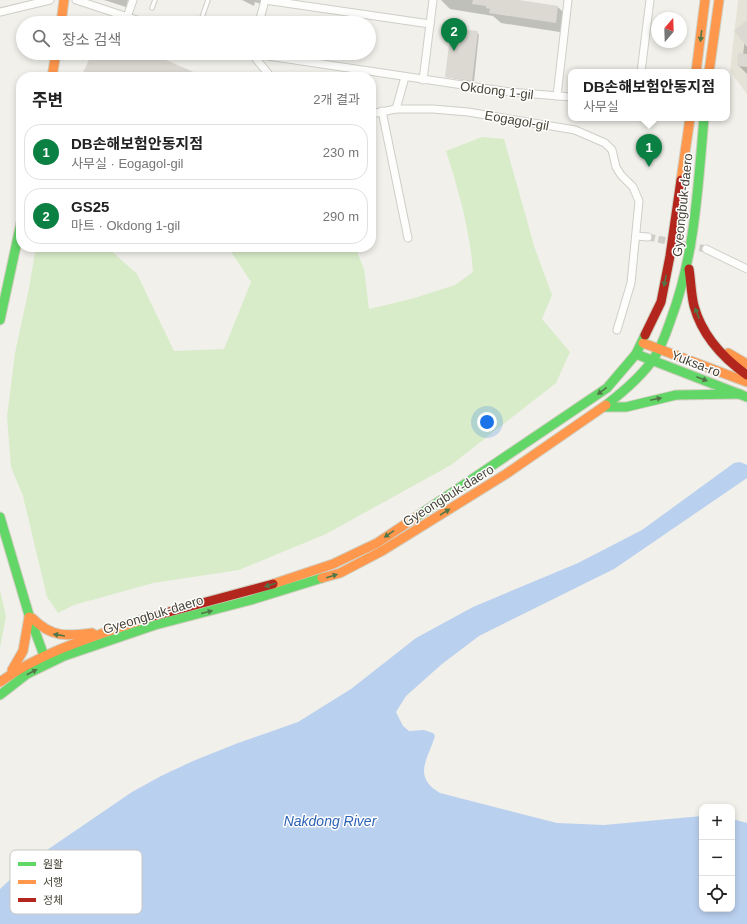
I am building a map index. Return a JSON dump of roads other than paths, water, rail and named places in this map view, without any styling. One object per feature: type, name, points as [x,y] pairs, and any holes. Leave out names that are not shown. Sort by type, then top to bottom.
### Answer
[{"type":"street","points":[[0,12],[50,0]]},
{"type":"street","points":[[62,16],[64,0]]},
{"type":"street","points":[[76,0],[124,16]]},
{"type":"street","points":[[127,16],[133,0]]},
{"type":"street","points":[[262,16],[265,0],[375,16]]},
{"type":"street","points":[[423,80],[433,0]]},
{"type":"street","points":[[557,96],[568,0]]},
{"type":"street","points":[[641,69],[650,0]]},
{"type":"street","points":[[696,69],[704,0]]},
{"type":"street","points":[[709,69],[719,0]]},
{"type":"street","points":[[376,16],[430,24]]},
{"type":"street","points":[[53,72],[55,60]]},
{"type":"street","points":[[257,60],[267,72]]},
{"type":"street","name":"Okdong 1-gil","points":[[296,60],[373,72]]},
{"type":"street","name":"Okdong 1-gil","points":[[376,72],[510,92],[568,97]]},
{"type":"street","points":[[396,109],[405,77]]},
{"type":"street","name":"Eogagol-gil","points":[[376,113],[396,109],[433,109],[468,112],[575,130],[604,143],[612,150],[618,171],[636,192],[639,201],[631,283],[617,330]]},
{"type":"street","points":[[382,112],[408,238]]},
{"type":"street","name":"Gyeongbuk-daero","points":[[0,695],[46,660],[112,631],[157,615],[266,586],[333,564],[377,543],[607,388],[636,354],[643,343],[661,302],[670,256],[690,121]]},
{"type":"street","name":"Gyeongbuk-daero","points":[[2,680],[21,667],[64,656],[155,625],[251,600],[340,573],[382,551],[499,478],[604,407],[625,390],[653,360],[660,349],[675,309],[688,264],[694,229],[704,121]]},
{"type":"street","points":[[636,236],[648,237]]},
{"type":"street","points":[[0,320],[16,246]]},
{"type":"street","points":[[706,249],[747,269]]},
{"type":"street","points":[[688,264],[696,312],[707,334],[722,356],[747,375]]},
{"type":"street","points":[[707,334],[727,353],[747,364]]},
{"type":"street","name":"Yuksa-ro","points":[[643,343],[747,382]]},
{"type":"street","name":"Yuksa-ro","points":[[636,354],[744,395]]},
{"type":"street","points":[[604,407],[626,407],[676,395],[744,395]]},
{"type":"street","points":[[0,517],[29,616],[46,660]]},
{"type":"street","points":[[29,616],[40,627],[53,634],[67,636],[112,631]]},
{"type":"street","points":[[2,680],[21,657],[29,616]]},
{"type":"lane","points":[[152,8],[155,0]]},
{"type":"lane","points":[[202,16],[208,0]]},
{"type":"water","name":"Nakdong River","points":[[740,462],[747,465],[747,478],[614,569],[479,636],[442,664],[406,696],[396,712],[403,726],[409,731],[424,730],[433,733],[435,736],[426,760],[424,774],[426,781],[431,787],[440,793],[557,823],[604,825],[699,816],[699,912],[735,912],[735,820],[747,823],[747,924],[0,924],[0,889],[10,880],[10,914],[142,914],[142,850],[47,850],[132,792],[161,776],[238,743],[298,722],[351,689],[416,638],[473,607],[578,563],[642,530],[734,463]]},
{"type":"tunnel","points":[[648,237],[706,249]]},
{"type":"place","name":"GS25","points":[[454,51]]},
{"type":"place","name":"DB손해보험안동지점","points":[[649,167]]}]
